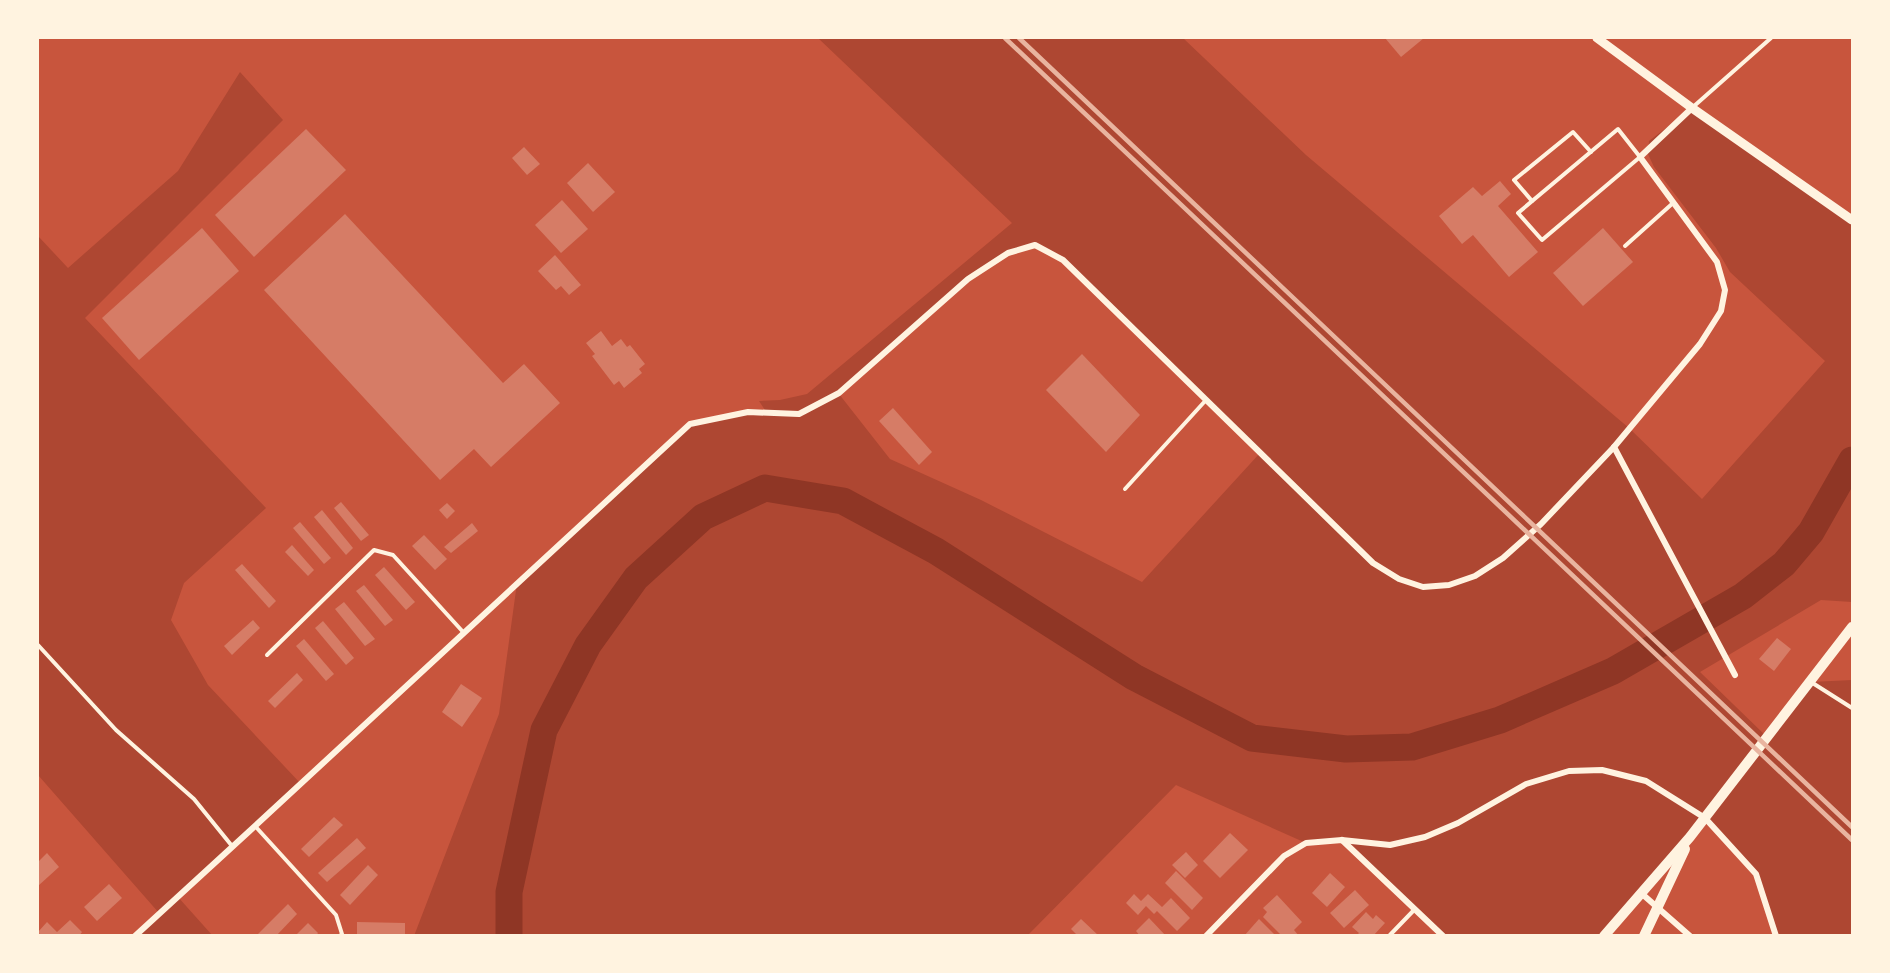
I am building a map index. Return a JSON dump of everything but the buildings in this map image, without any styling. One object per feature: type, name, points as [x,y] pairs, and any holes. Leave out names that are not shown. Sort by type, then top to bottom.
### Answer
[{"type":"main road","points":[[1604,936],[1690,837],[1852,628]]},
{"type":"main road","points":[[1644,936],[1690,837]]},
{"type":"street","points":[[1598,38],[1692,108],[1852,220]]},
{"type":"street","points":[[135,936],[690,424],[748,412],[799,414],[839,393],[968,279],[1008,253],[1035,245],[1063,260],[1373,563],[1399,579],[1424,587],[1449,585],[1475,576],[1503,558],[1541,524],[1614,447],[1700,344],[1721,311],[1725,290],[1717,262],[1640,157],[1692,108]]},
{"type":"street","points":[[1614,447],[1735,675]]},
{"type":"street","points":[[1206,936],[1284,856],[1306,843],[1342,840],[1390,845],[1425,837],[1458,823],[1526,784],[1569,771],[1602,770],[1646,781],[1705,818],[1756,874],[1776,936]]},
{"type":"street","points":[[1342,840],[1443,936]]},
{"type":"street","points":[[1641,893],[1690,936]]},
{"type":"lane","points":[[1692,108],[1771,38]]},
{"type":"lane","points":[[1618,129],[1640,157],[1542,240],[1518,213],[1618,129]]},
{"type":"lane","points":[[1532,201],[1514,180],[1573,132],[1591,152]]},
{"type":"lane","points":[[1624,246],[1674,202]]},
{"type":"lane","points":[[1125,489],[1206,400]]},
{"type":"lane","points":[[267,655],[374,550],[393,555],[464,634]]},
{"type":"lane","points":[[38,645],[116,730],[194,799],[233,847]]},
{"type":"lane","points":[[1811,682],[1852,708]]},
{"type":"lane","points":[[255,826],[336,915],[342,934],[340,936]]},
{"type":"lane","points":[[1389,936],[1415,909]]},
{"type":"shaded area","points":[[818,38],[1183,38],[1306,155],[1629,428],[1702,499],[1825,361],[1730,272],[1716,248],[1654,167],[1648,154],[1649,141],[1692,108],[1852,220],[1852,602],[1821,600],[1700,672],[1767,737],[1811,682],[1852,680],[1852,935],[1776,935],[1756,874],[1705,818],[1604,935],[1443,935],[1342,840],[1306,843],[1176,785],[1028,935],[414,936],[499,714],[517,583],[690,424],[748,412],[767,413],[759,401],[780,400],[807,394],[1012,223]],"holes":[[[1035,245],[1063,260],[1260,453],[1142,582],[981,500],[890,459],[839,394],[968,279],[1008,253]]]},
{"type":"shaded area","points":[[240,72],[283,120],[85,318],[266,508],[184,583],[171,620],[208,685],[301,784],[178,897],[212,935],[135,935],[159,913],[38,775],[38,236],[68,268],[178,171]]},
{"type":"waterway","points":[[509,936],[509,892],[544,730],[588,645],[636,578],[703,517],[765,488],[843,501],[936,551],[1134,677],[1252,738],[1346,749],[1412,747],[1500,720],[1613,671],[1743,596],[1784,564],[1811,532],[1852,460]]},
{"type":"railway","points":[[1005,38],[1852,840]]},
{"type":"railway","points":[[1019,38],[1852,827]]}]
